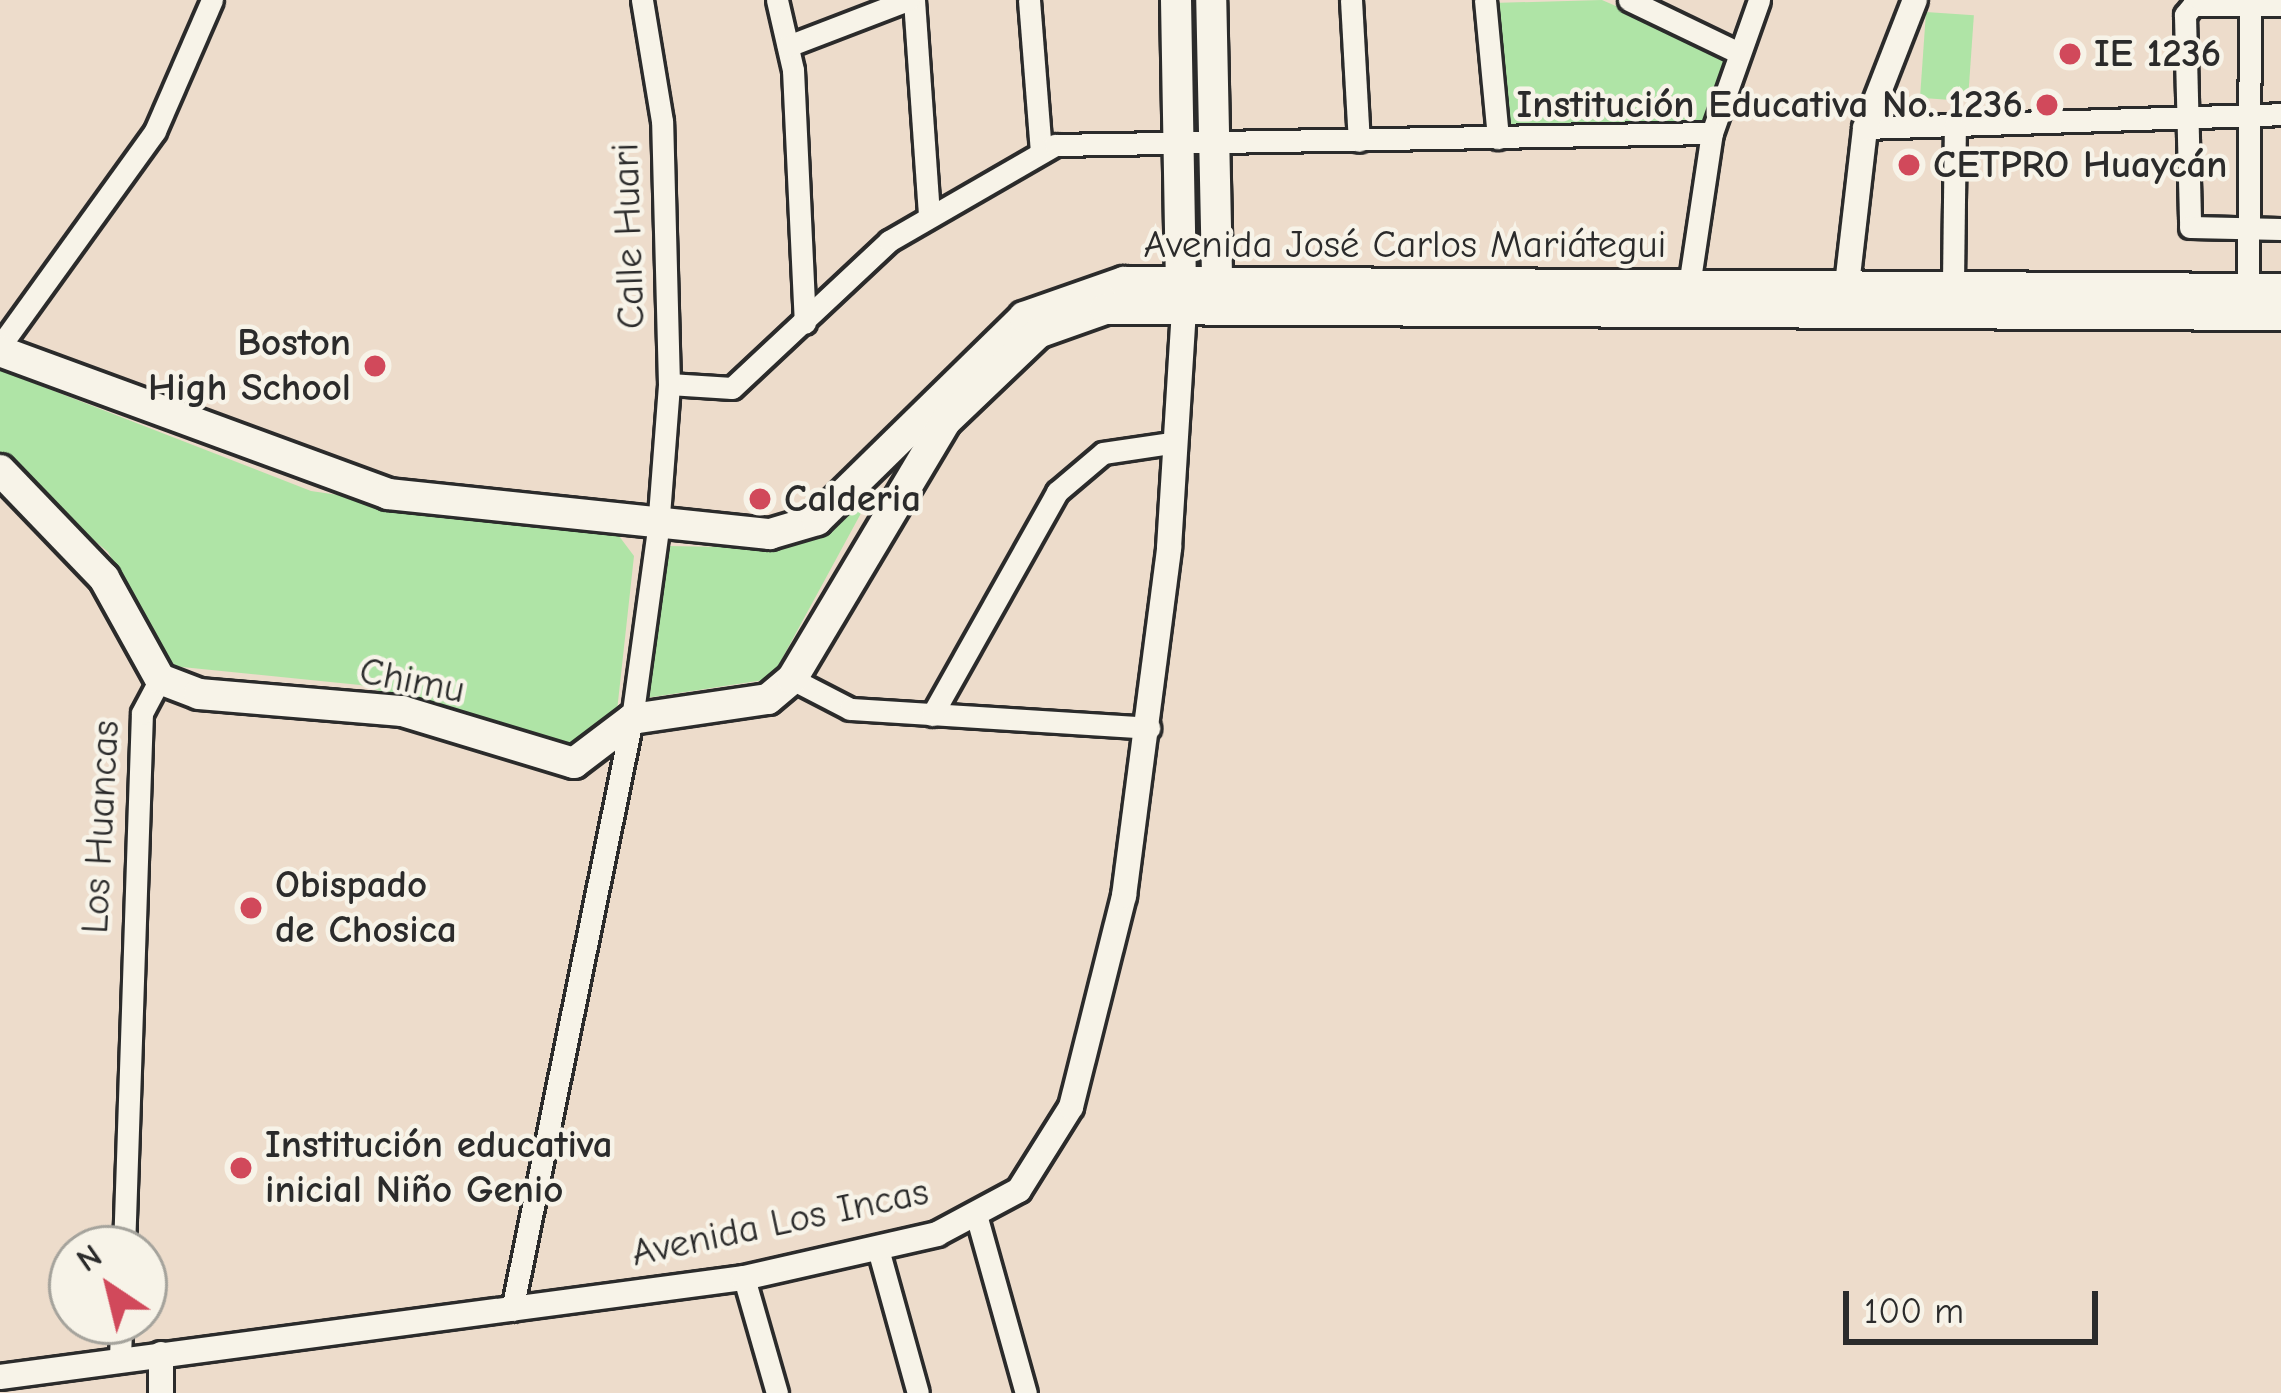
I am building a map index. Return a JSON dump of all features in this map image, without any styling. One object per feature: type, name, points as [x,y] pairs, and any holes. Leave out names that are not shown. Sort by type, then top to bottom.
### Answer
[{"type":"main road","name":"Avenida Los Incas","points":[[1176,0],[1185,292]]},
{"type":"main road","points":[[1211,0],[1216,275]]},
{"type":"main road","name":"Avenida José Carlos Mariátegui","points":[[792,679],[945,422],[1038,333],[1075,317],[1185,292],[1216,275],[1689,286],[1846,297],[1953,284],[2248,302],[2281,315]]},
{"type":"main road","name":"Avenida José Carlos Mariátegui","points":[[0,348],[388,494],[658,528],[803,527],[1024,316],[1124,282],[1185,292],[2248,302],[2281,290]]},
{"type":"main road","name":"Los Huancas","points":[[0,470],[104,578],[160,679]]},
{"type":"main road","name":"Chimu","points":[[160,679],[199,694],[402,711],[574,763],[632,719]]},
{"type":"main road","points":[[632,719],[768,699],[792,679]]},
{"type":"street","points":[[0,348],[155,131],[212,0]]},
{"type":"street","name":"Calle Huari","points":[[512,1310],[632,719],[658,528],[669,384],[662,121],[642,0]]},
{"type":"street","points":[[777,0],[788,46],[806,323]]},
{"type":"street","points":[[788,46],[911,0],[929,213]]},
{"type":"street","points":[[1029,0],[1042,151]]},
{"type":"street","points":[[1351,0],[1360,141]]},
{"type":"street","points":[[1485,0],[1498,138]]},
{"type":"street","points":[[1629,0],[1737,52]]},
{"type":"street","points":[[1689,286],[1712,134],[1759,0]]},
{"type":"street","points":[[1846,297],[1864,128],[1915,0]]},
{"type":"street","points":[[2248,302],[2250,3]]},
{"type":"street","points":[[2281,5],[2188,9],[2190,227],[2281,230]]},
{"type":"street","points":[[1864,128],[2281,114]]},
{"type":"street","points":[[1953,284],[1955,127]]},
{"type":"street","points":[[669,384],[732,388],[929,213],[1042,151],[1712,134]]},
{"type":"street","name":"Avenida Los Incas","points":[[0,1376],[744,1278],[878,1249],[977,1218],[1049,1154],[1071,1107],[1124,896],[1149,728],[1185,292]]},
{"type":"street","points":[[932,716],[1035,523],[1078,469],[1103,453],[1172,443]]},
{"type":"street","name":"Los Huancas","points":[[125,1225],[142,713],[160,679]]},
{"type":"street","points":[[792,679],[850,709],[1149,728]]},
{"type":"street","points":[[977,1218],[1026,1393]]},
{"type":"street","points":[[878,1249],[918,1393]]},
{"type":"street","points":[[744,1278],[777,1393]]},
{"type":"street","points":[[120,1345],[120,1358]]},
{"type":"street","points":[[160,1354],[160,1393]]},
{"type":"green space","points":[[1602,0],[1731,56],[1706,131],[1502,132],[1492,3]]},
{"type":"green space","points":[[1926,12],[1974,15],[1968,101],[1920,98]]},
{"type":"green space","points":[[0,370],[311,491],[619,536],[634,556],[616,720],[567,747],[360,685],[172,666],[108,552],[0,462]]},
{"type":"green space","points":[[885,469],[771,679],[646,698],[668,546],[778,548]]},
{"type":"place","name":"IE 1236","points":[[2070,54]]},
{"type":"place","name":"Institución Educativa No. 1236","points":[[2047,105]]},
{"type":"place","name":"CETPRO Huaycán","points":[[1909,165]]},
{"type":"place","name":"Boston High School","points":[[375,366]]},
{"type":"place","name":"Calderia","points":[[760,499]]},
{"type":"place","name":"Obispado de Chosica","points":[[251,908]]},
{"type":"place","name":"Institución educativa inicial Niño Genio","points":[[241,1168]]}]
